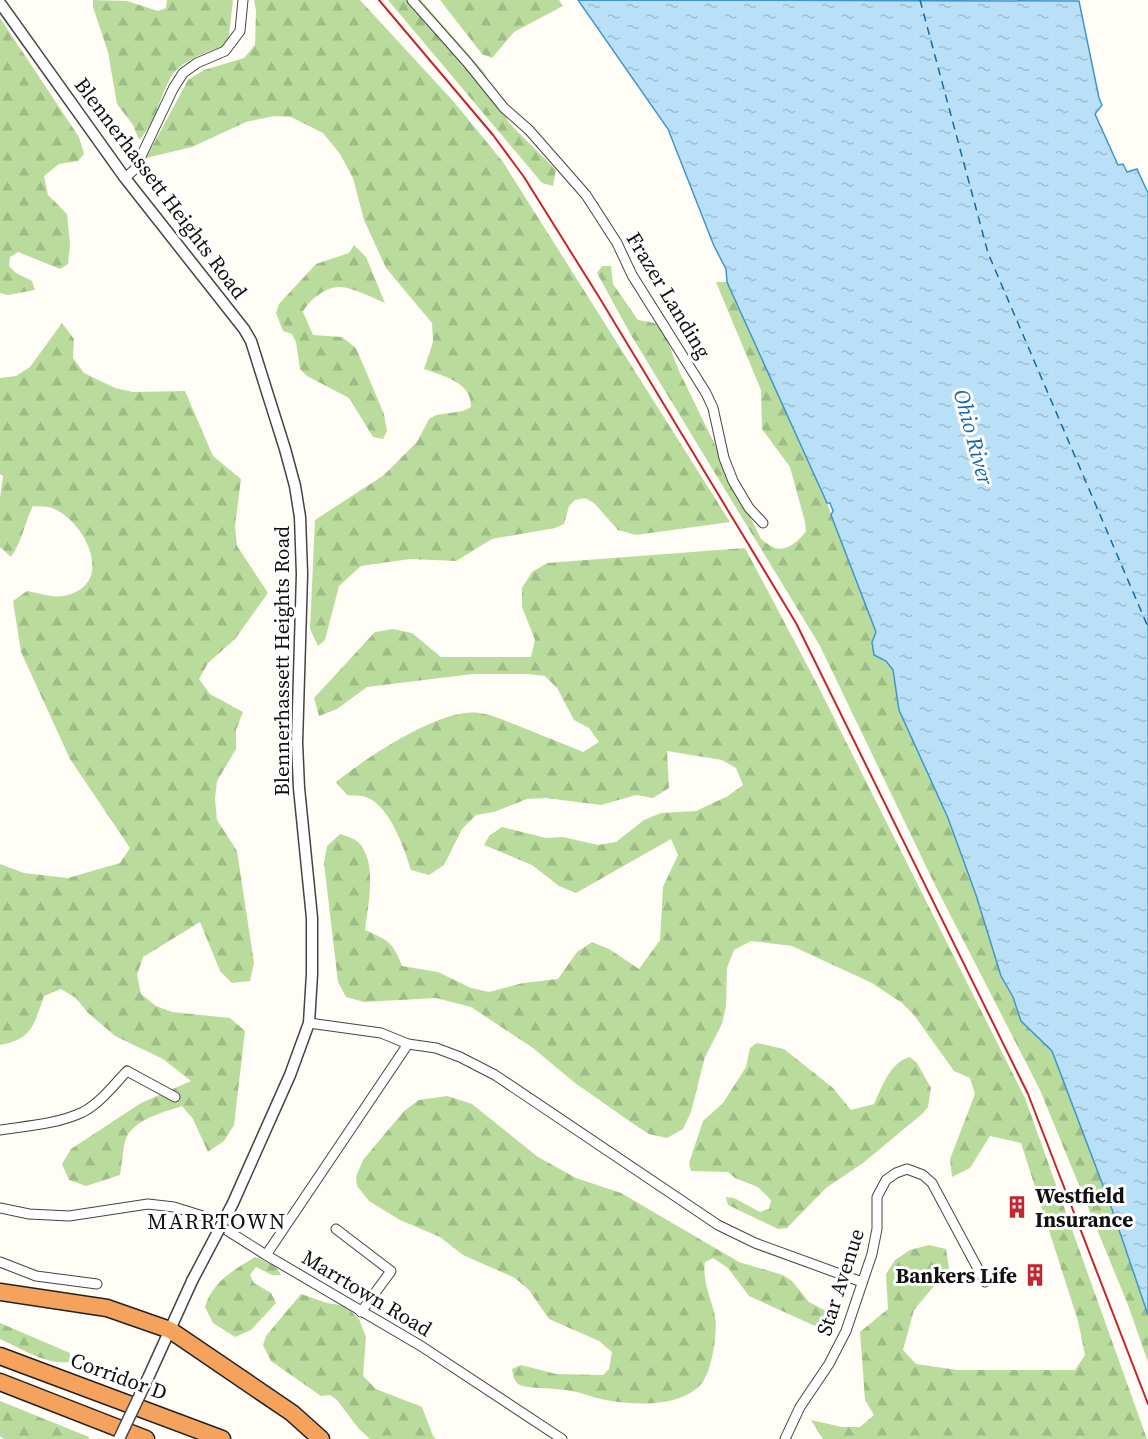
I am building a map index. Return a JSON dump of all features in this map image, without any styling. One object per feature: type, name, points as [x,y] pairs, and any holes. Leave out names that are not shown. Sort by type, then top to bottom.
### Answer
[{"type":"highway","points":[[0,1292],[107,1308],[170,1330],[292,1413],[321,1439]]},
{"type":"highway","name":"Corridor D","points":[[0,1356],[222,1439]]},
{"type":"highway","points":[[0,1382],[146,1439]]},
{"type":"street","points":[[125,178],[135,169],[183,73],[197,63],[225,51],[240,31],[243,0]]},
{"type":"street","name":"Frazer Landing","points":[[412,0],[504,108],[533,134],[586,195],[617,243],[632,275],[706,393],[713,408],[724,458],[734,481],[753,513],[763,523]]},
{"type":"street","name":"Blennerhassett Heights Road","points":[[0,3],[125,178],[251,341],[295,486],[300,517],[302,574],[298,763],[312,918],[309,1023],[290,1075],[233,1203],[192,1281],[119,1439]]},
{"type":"street","points":[[309,1023],[381,1033],[408,1044],[436,1048],[460,1057],[495,1075],[718,1225],[755,1244],[862,1282]]},
{"type":"street","points":[[266,1255],[408,1044]]},
{"type":"street","points":[[0,1130],[61,1120],[83,1112],[102,1097],[127,1071],[175,1097]]},
{"type":"street","name":"Star Avenue","points":[[785,1439],[800,1407],[829,1364],[846,1331],[872,1254],[877,1229],[878,1197],[886,1180],[906,1169],[923,1175],[932,1183],[985,1282]]},
{"type":"street","name":"Marrtown Road","points":[[0,1208],[29,1214],[69,1216],[148,1204],[174,1207],[206,1217],[421,1346],[562,1439]]},
{"type":"street","points":[[336,1229],[391,1271],[361,1312]]},
{"type":"street","points":[[0,1262],[36,1276],[97,1284]]},
{"type":"green space","points":[[93,0],[127,1],[158,11],[166,8],[167,0],[233,0],[228,44],[196,57],[176,71],[167,85],[149,126],[139,140],[133,125],[117,104],[108,52],[93,7]]},
{"type":"green space","points":[[254,0],[360,0],[454,102],[503,162],[730,522],[636,535],[618,530],[594,503],[585,498],[575,500],[569,506],[564,524],[555,528],[492,539],[456,561],[410,559],[361,566],[339,586],[325,640],[318,646],[310,629],[315,520],[384,475],[417,442],[429,419],[436,415],[463,411],[471,407],[470,398],[462,386],[424,369],[433,342],[432,323],[386,268],[364,220],[353,178],[340,154],[323,133],[291,117],[274,116],[246,122],[192,147],[146,158],[188,80],[204,70],[244,58],[255,45]]},
{"type":"green space","points":[[388,0],[421,0],[484,72],[509,123],[556,170],[553,186],[542,183]]},
{"type":"green space","points":[[440,0],[559,0],[563,6],[514,32],[492,58],[482,54]]},
{"type":"green space","points":[[0,18],[79,137],[84,154],[78,161],[59,164],[44,176],[48,195],[67,214],[70,244],[68,264],[60,269],[18,252],[10,257],[9,266],[16,273],[32,281],[35,290],[8,295],[0,293]]},
{"type":"green space","points":[[354,245],[366,257],[385,303],[352,289],[335,287],[319,295],[303,312],[313,335],[342,337],[356,348],[384,414],[387,431],[383,439],[373,437],[349,398],[307,376],[300,369],[296,342],[292,334],[283,331],[276,313],[279,304],[316,264],[349,253]]},
{"type":"green space","points":[[602,266],[611,266],[613,284],[638,320],[655,323],[666,337],[679,371],[761,539],[780,549],[797,541],[806,531],[805,522],[790,467],[762,429],[761,390],[716,282],[727,282],[827,503],[876,632],[872,642],[893,670],[899,710],[948,818],[976,895],[1001,976],[1013,997],[1021,1021],[1052,1051],[1113,1212],[1148,1315],[1148,1362],[1128,1305],[1040,1090],[936,887],[820,646],[631,335],[597,273]]},
{"type":"green space","points":[[62,323],[74,339],[73,358],[84,373],[115,388],[133,392],[185,391],[213,456],[241,479],[235,526],[237,546],[268,593],[235,639],[208,663],[199,679],[210,694],[243,712],[236,730],[236,749],[217,781],[215,799],[217,820],[237,851],[254,963],[250,981],[232,983],[220,971],[200,922],[143,957],[137,975],[141,994],[156,1006],[172,1012],[230,1018],[245,1031],[234,1125],[224,1141],[208,1152],[193,1119],[182,1106],[152,1116],[144,1120],[127,1136],[120,1175],[86,1186],[69,1180],[62,1164],[71,1149],[141,1103],[191,1081],[163,1059],[115,1036],[87,1012],[76,998],[61,989],[44,996],[31,1029],[26,1034],[19,1039],[0,1045],[0,864],[24,873],[68,878],[120,863],[130,848],[70,759],[21,652],[13,601],[27,591],[63,596],[80,590],[89,580],[92,567],[84,538],[64,515],[50,507],[33,506],[11,557],[0,547],[0,498],[3,476],[0,474],[0,378],[16,376],[30,367]]},
{"type":"green space","points":[[745,548],[817,684],[1025,1098],[1147,1439],[823,1439],[811,1420],[842,1427],[860,1427],[874,1415],[865,1400],[860,1332],[888,1309],[886,1274],[895,1260],[910,1250],[929,1245],[946,1249],[949,1268],[914,1310],[903,1350],[916,1364],[957,1370],[1075,1370],[1085,1355],[1078,1321],[1021,1143],[990,1136],[970,1168],[952,1177],[950,1159],[975,1094],[970,1078],[954,1071],[914,1015],[902,1003],[872,983],[792,946],[751,941],[734,950],[727,968],[726,1006],[722,1024],[705,1057],[691,1112],[683,1129],[667,1138],[649,1134],[635,1125],[575,1083],[533,1048],[471,1007],[436,998],[364,1002],[346,997],[338,982],[324,863],[327,846],[340,834],[358,842],[368,860],[370,884],[365,930],[389,943],[402,966],[438,972],[471,988],[489,992],[523,983],[558,979],[577,952],[592,942],[609,949],[639,969],[660,940],[663,887],[678,855],[671,839],[576,893],[559,886],[532,865],[484,845],[489,836],[502,827],[546,838],[563,837],[598,845],[616,842],[644,820],[661,813],[696,811],[728,796],[743,785],[736,768],[722,760],[667,751],[669,788],[653,798],[636,795],[601,805],[546,798],[527,799],[494,812],[476,815],[462,829],[444,865],[429,875],[411,870],[395,829],[382,809],[366,797],[347,795],[336,782],[366,760],[404,736],[445,718],[463,713],[479,713],[494,717],[583,752],[599,742],[589,728],[574,720],[557,688],[545,676],[528,674],[473,674],[367,687],[337,709],[319,716],[314,698],[375,632],[393,629],[412,633],[441,657],[531,657],[535,640],[522,607],[522,588],[532,572],[547,563]]},
{"type":"green space","points":[[757,1043],[784,1049],[833,1088],[851,1110],[874,1104],[892,1070],[897,1064],[910,1057],[917,1063],[931,1088],[928,1107],[922,1114],[863,1163],[826,1188],[787,1228],[778,1229],[728,1205],[726,1197],[734,1198],[760,1212],[769,1209],[771,1200],[758,1187],[735,1178],[728,1172],[691,1171],[689,1163],[703,1121],[723,1103],[746,1067],[750,1048]]},
{"type":"green space","points":[[447,1096],[472,1104],[538,1157],[576,1178],[621,1193],[739,1262],[783,1275],[792,1281],[809,1302],[834,1315],[831,1323],[822,1328],[749,1296],[728,1268],[713,1258],[705,1262],[704,1269],[715,1316],[715,1341],[706,1377],[693,1391],[672,1400],[634,1403],[605,1400],[566,1390],[518,1384],[512,1369],[521,1365],[556,1374],[603,1375],[609,1369],[612,1352],[599,1341],[549,1319],[529,1290],[515,1278],[463,1255],[440,1237],[400,1220],[369,1201],[357,1186],[356,1177],[363,1160],[404,1111],[419,1100]]},
{"type":"green space","points":[[255,1257],[276,1266],[281,1275],[272,1275],[256,1267],[250,1275],[254,1283],[271,1293],[276,1303],[251,1330],[235,1337],[213,1323],[205,1307],[208,1298],[218,1284]]},
{"type":"green space","points":[[301,1294],[327,1303],[346,1306],[359,1319],[366,1337],[363,1376],[376,1389],[422,1407],[436,1439],[370,1439],[359,1429],[337,1400],[330,1395],[321,1396],[271,1361],[263,1345],[266,1336]]},
{"type":"green space","points":[[0,1323],[70,1353],[69,1362],[42,1358],[0,1339]]},
{"type":"green space","points":[[0,1401],[89,1437],[89,1439],[4,1439],[0,1436]]},
{"type":"water","name":"Ohio River","points":[[578,0],[1079,1],[1102,105],[1095,114],[1118,165],[1123,164],[1127,172],[1137,169],[1148,193],[1148,1315],[1113,1212],[1052,1051],[1021,1021],[1013,997],[1001,976],[976,895],[948,818],[899,710],[893,670],[886,661],[874,655],[872,642],[876,632],[831,515],[833,511],[830,503],[827,503],[727,282],[726,269],[714,246],[668,129]]},
{"type":"ferry route","points":[[920,0],[988,253],[1148,627]]},
{"type":"railway","points":[[379,0],[493,135],[524,177],[796,623],[1028,1094],[1148,1404]]},
{"type":"place","name":"Westfield Insurance","points":[[1017,1207]]},
{"type":"place","name":"Bankers Life","points":[[1035,1275]]},
{"type":"district","name":"MARRTOWN","points":[[217,1221]]}]
